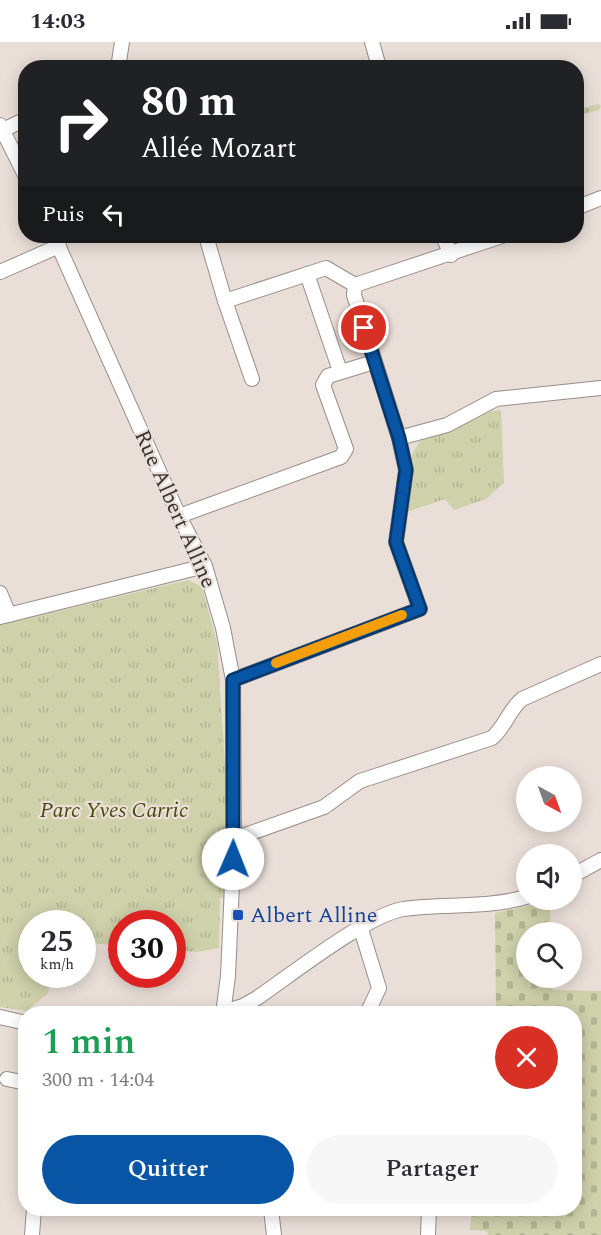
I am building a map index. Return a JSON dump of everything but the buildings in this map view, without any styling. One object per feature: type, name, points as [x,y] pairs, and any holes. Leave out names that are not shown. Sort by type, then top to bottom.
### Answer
[{"type":"street","points":[[372,42],[377,60]]},
{"type":"street","points":[[118,43],[118,60]]},
{"type":"street","points":[[18,122],[1,127],[18,161]]},
{"type":"street","points":[[584,205],[601,198]]},
{"type":"street","points":[[0,272],[53,243]]},
{"type":"street","name":"Rue Albert Alline","points":[[58,243],[179,516],[205,566],[223,628],[233,680],[234,839],[228,976],[222,1006]]},
{"type":"street","points":[[208,243],[252,379]]},
{"type":"street","points":[[446,243],[451,255]]},
{"type":"street","points":[[355,290],[483,243]]},
{"type":"street","points":[[225,301],[326,268],[355,290],[374,362],[399,438],[406,470],[396,542],[420,609],[233,680]]},
{"type":"street","points":[[307,274],[340,371]]},
{"type":"street","points":[[179,516],[345,454],[346,449],[323,385],[328,376],[374,362]]},
{"type":"street","points":[[399,438],[447,425],[496,399],[601,388]]},
{"type":"street","points":[[0,593],[4,616],[205,566]]},
{"type":"street","points":[[234,839],[324,807],[360,781],[492,738],[500,731],[514,706],[522,699],[601,664]]},
{"type":"street","points":[[582,870],[601,860]]},
{"type":"street","points":[[243,1006],[361,929],[402,909],[466,907],[516,899]]},
{"type":"street","points":[[361,929],[379,988],[371,1006]]},
{"type":"street","points":[[0,1017],[18,1021]]},
{"type":"street","points":[[7,1079],[18,1081]]},
{"type":"street","points":[[33,1235],[34,1216]]},
{"type":"street","points":[[272,1216],[274,1235]]},
{"type":"street","points":[[428,1235],[429,1216]]},
{"type":"green space","points":[[598,104],[601,106],[599,110],[584,114],[584,108]]},
{"type":"green space","points":[[501,410],[504,483],[486,499],[454,510],[445,499],[407,512],[412,454],[420,441],[452,430],[491,411]]},
{"type":"green space","name":"Parc Yves Carric","points":[[188,580],[202,587],[217,643],[230,842],[228,897],[220,898],[219,948],[197,952],[186,951],[186,910],[108,910],[108,945],[96,943],[96,910],[18,910],[18,988],[49,988],[48,993],[33,1006],[18,1006],[18,1010],[0,1007],[0,625]]},
{"type":"green space","points":[[516,908],[550,910],[551,922],[516,922],[516,988],[601,991],[601,1235],[488,1235],[487,1231],[470,1230],[471,1216],[582,1216],[582,1006],[496,1006],[495,913]]},
{"type":"slow traffic","points":[[276,663],[402,615]]},
{"type":"place","name":"Albert Alline","points":[[238,915]]},
{"type":"route","points":[[233,859],[233,680],[420,609],[396,542],[406,470],[399,438],[364,328]]}]
